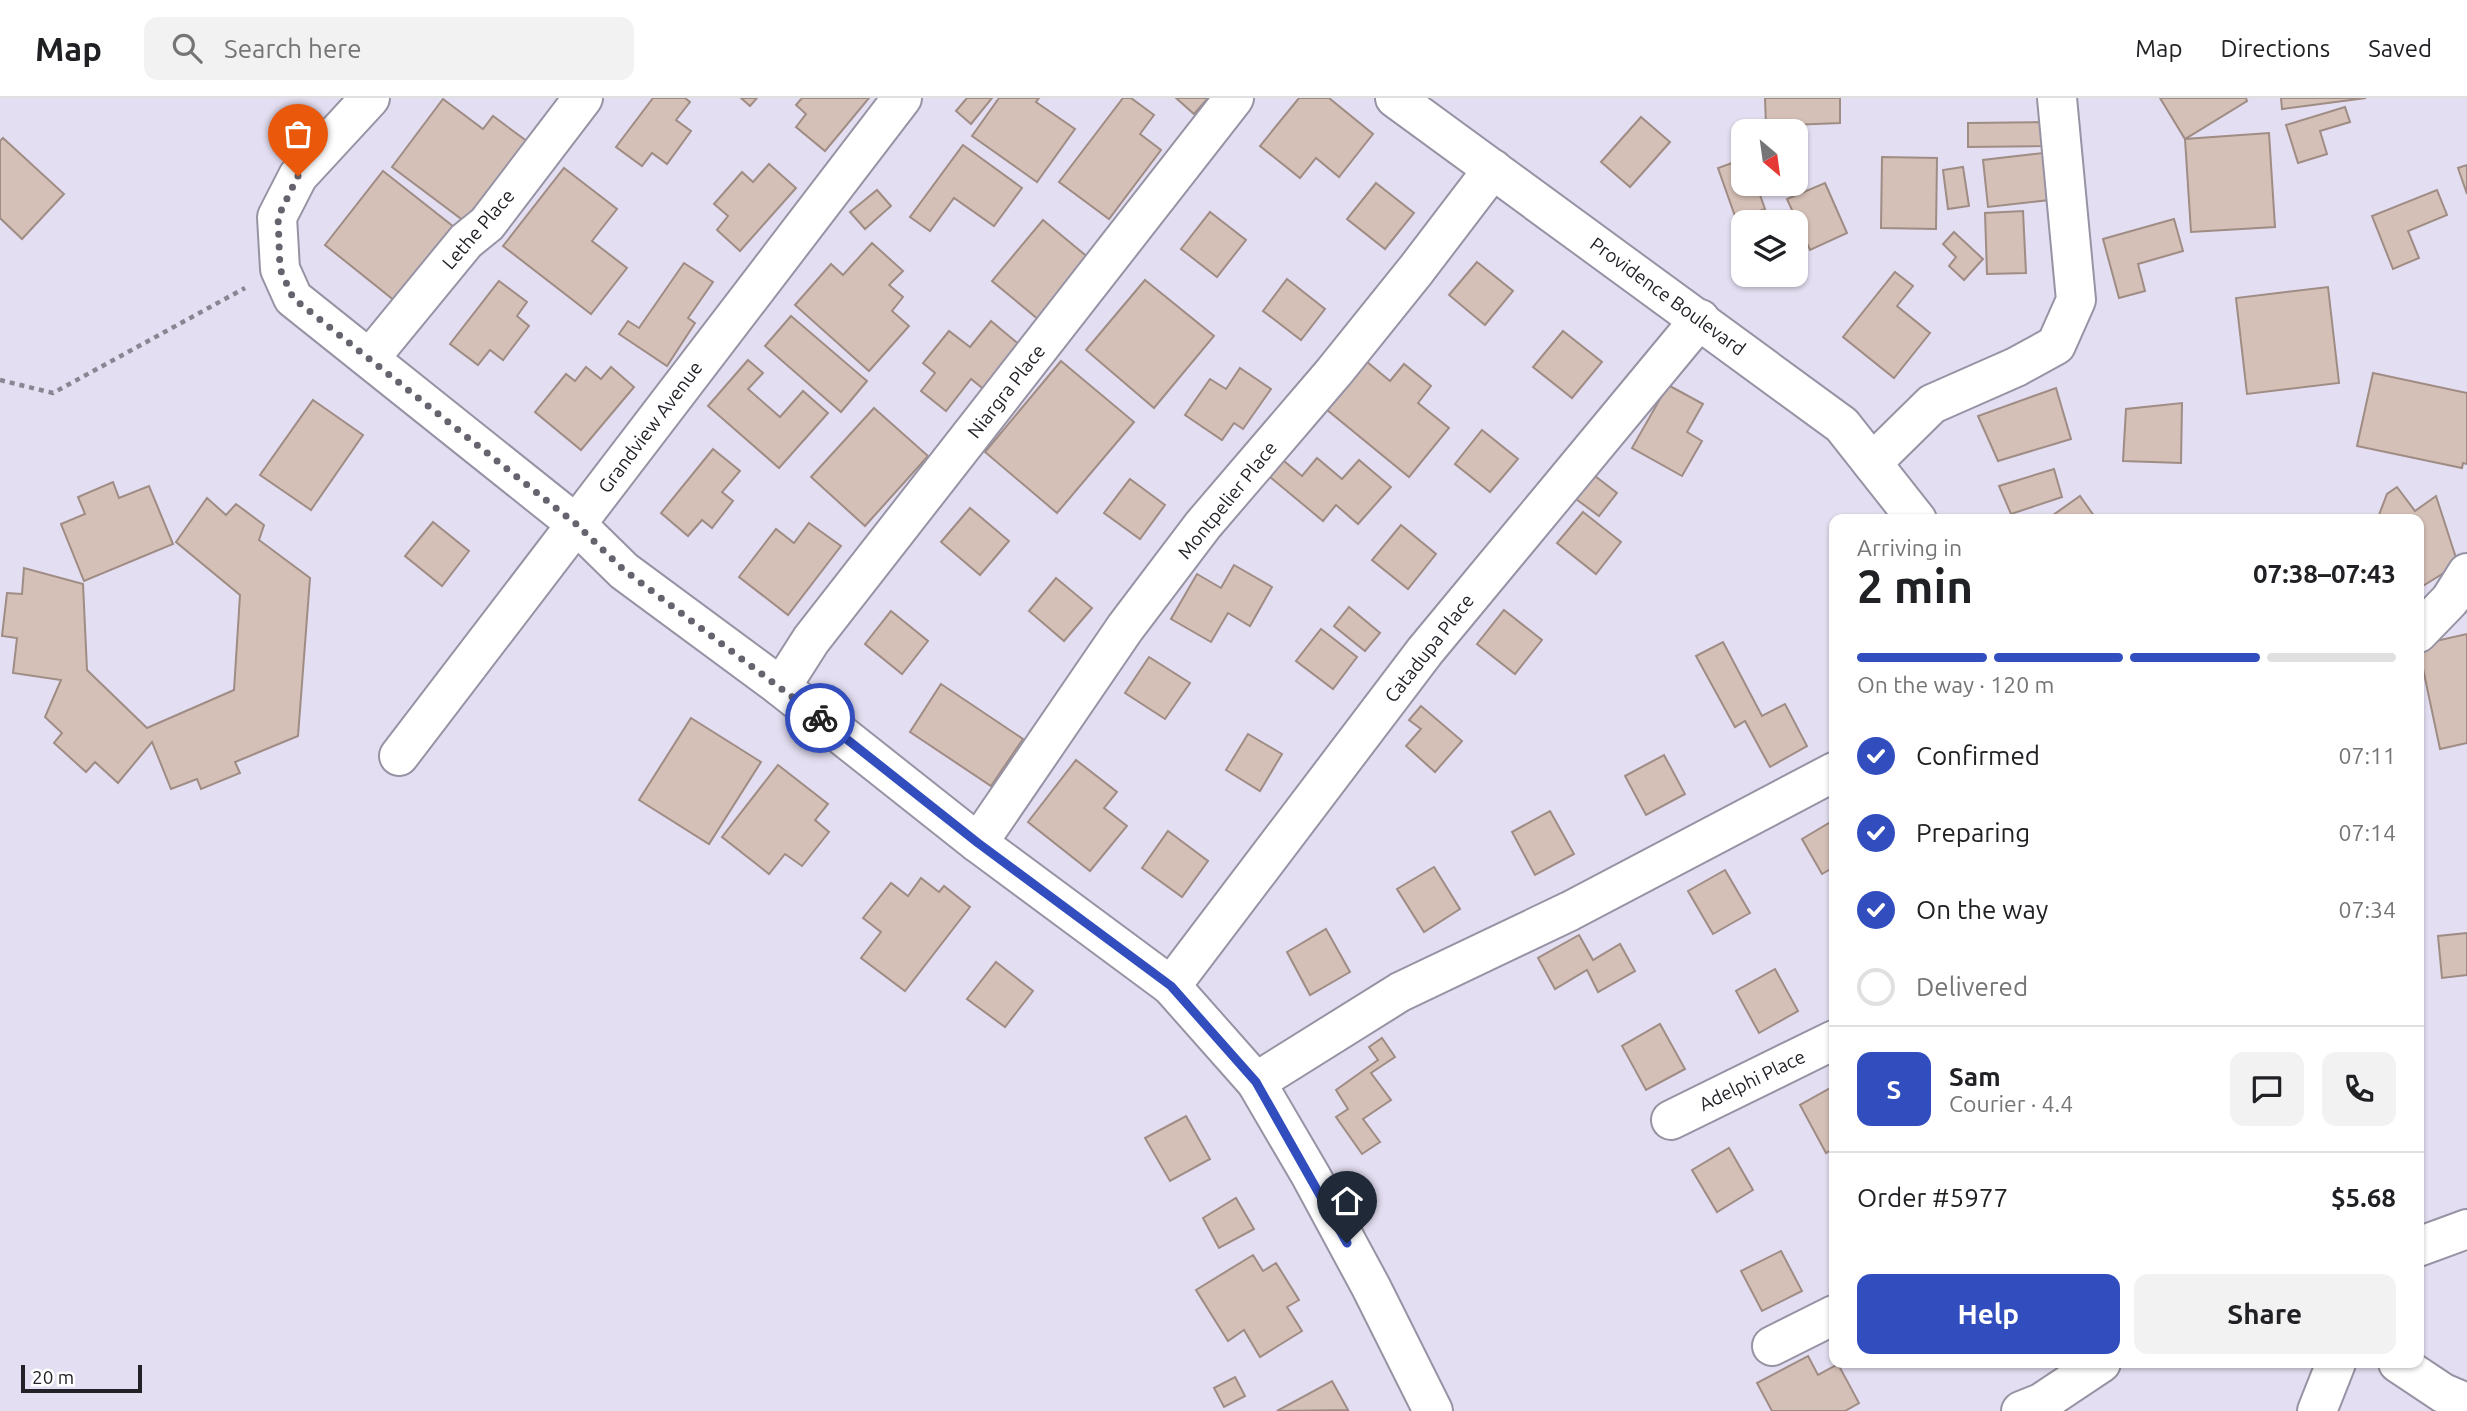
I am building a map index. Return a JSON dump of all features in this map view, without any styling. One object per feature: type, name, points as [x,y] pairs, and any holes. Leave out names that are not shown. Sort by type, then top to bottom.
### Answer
[{"type":"street","points":[[370,98],[298,176],[278,217],[280,269],[293,298],[576,524],[624,570],[781,687],[978,843],[1171,986],[1256,1082],[1366,1276],[1433,1411]]},
{"type":"street","name":"Lethe Place","points":[[370,358],[466,241],[487,224],[583,98]]},
{"type":"street","name":"Grandview Avenue","points":[[399,756],[902,98]]},
{"type":"street","name":"Niargra Place","points":[[781,687],[811,640],[1234,98]]},
{"type":"street","name":"Providence Boulevard","points":[[1395,98],[1842,425],[1912,514]]},
{"type":"street","points":[[1872,463],[1932,404],[2016,367],[2056,345],[2076,300],[2057,98]]},
{"type":"street","name":"Montpelier Place","points":[[978,843],[1125,628],[1203,525],[1334,372],[1493,169]]},
{"type":"street","name":"Catadupa Place","points":[[1171,986],[1425,651],[1700,319]]},
{"type":"street","points":[[2424,627],[2450,600],[2467,573]]},
{"type":"street","points":[[1256,1082],[1400,992],[1570,911],[1829,775]]},
{"type":"street","name":"Adelphi Place","points":[[1671,1120],[1829,1042]]},
{"type":"street","points":[[2424,1245],[2467,1229]]},
{"type":"street","points":[[1772,1346],[1829,1318]]},
{"type":"street","points":[[2033,1408],[2093,1368]]},
{"type":"street","points":[[2317,1411],[2334,1368]]},
{"type":"street","points":[[2406,1368],[2443,1393],[2467,1403]]},
{"type":"path","points":[[0,380],[53,393],[280,269]]},
{"type":"building","points":[[653,98],[685,98],[690,102],[676,120],[691,131],[667,164],[652,153],[642,166],[616,147]]},
{"type":"building","points":[[741,98],[757,98],[750,106]]},
{"type":"building","points":[[802,98],[869,98],[825,151],[796,127],[806,114],[796,105]]},
{"type":"building","points":[[967,98],[992,98],[971,124],[956,111]]},
{"type":"building","points":[[999,98],[1039,98],[1036,102],[1075,129],[1037,182],[972,136]]},
{"type":"building","points":[[1123,98],[1131,98],[1154,115],[1140,134],[1161,150],[1109,219],[1059,182]]},
{"type":"building","points":[[1176,98],[1208,98],[1194,114]]},
{"type":"building","points":[[1299,98],[1329,98],[1373,134],[1339,177],[1316,158],[1300,178],[1260,146]]},
{"type":"building","points":[[1765,98],[1840,98],[1840,123],[1808,124],[1808,119],[1766,119]]},
{"type":"building","points":[[2160,98],[2246,98],[2247,101],[2185,139]]},
{"type":"building","points":[[2281,98],[2366,98],[2282,109]]},
{"type":"building","points":[[443,99],[483,129],[493,116],[528,142],[468,224],[392,167]]},
{"type":"building","points":[[2345,107],[2350,122],[2320,131],[2327,154],[2298,163],[2286,125]]},
{"type":"building","points":[[1641,117],[1670,142],[1630,187],[1601,162]]},
{"type":"building","points":[[2044,122],[2044,146],[1968,147],[1968,123]]},
{"type":"building","points":[[2269,133],[2275,227],[2191,232],[2185,139]]},
{"type":"building","points":[[3,138],[64,194],[22,239],[0,218],[0,141]]},
{"type":"building","points":[[963,145],[1022,188],[994,226],[954,198],[930,231],[910,217]]},
{"type":"building","points":[[2043,153],[2049,200],[1988,207],[1983,160]]},
{"type":"building","points":[[1882,157],[1937,158],[1936,229],[1881,228]]},
{"type":"building","points":[[1731,163],[1731,196],[1760,196],[1765,209],[1733,210],[1718,168]]},
{"type":"building","points":[[769,164],[796,188],[740,251],[717,230],[728,216],[714,204],[742,172],[753,182]]},
{"type":"building","points":[[2467,165],[2467,194],[2458,168]]},
{"type":"building","points":[[1963,167],[1969,206],[1948,209],[1943,170]]},
{"type":"building","points":[[564,168],[617,209],[592,241],[627,268],[591,314],[503,246]]},
{"type":"building","points":[[383,171],[459,231],[400,305],[325,245]]},
{"type":"building","points":[[1376,183],[1414,213],[1385,249],[1347,219]]},
{"type":"building","points":[[1825,183],[1847,233],[1810,250],[1808,210],[1792,210],[1787,199],[1808,196],[1808,190]]},
{"type":"building","points":[[877,190],[891,206],[865,229],[850,212]]},
{"type":"building","points":[[2437,190],[2447,215],[2408,231],[2419,258],[2393,269],[2372,216]]},
{"type":"building","points":[[2023,211],[2026,273],[1987,274],[1985,213]]},
{"type":"building","points":[[1210,212],[1246,240],[1217,277],[1181,249]]},
{"type":"building","points":[[2174,219],[2183,251],[2138,264],[2145,291],[2119,298],[2103,239]]},
{"type":"building","points":[[1043,220],[1090,259],[1039,320],[992,281]]},
{"type":"building","points":[[1954,232],[1983,259],[1964,280],[1949,266],[1956,257],[1943,244]]},
{"type":"building","points":[[872,243],[903,271],[889,285],[903,297],[892,311],[909,326],[869,371],[795,305],[831,264],[843,275]]},
{"type":"building","points":[[1477,262],[1513,291],[1485,325],[1449,295]]},
{"type":"building","points":[[684,263],[713,282],[688,318],[695,323],[667,366],[619,334],[628,321],[639,328]]},
{"type":"building","points":[[1895,272],[1913,286],[1897,306],[1930,333],[1894,378],[1843,337]]},
{"type":"building","points":[[1287,279],[1325,309],[1301,340],[1263,311]]},
{"type":"building","points":[[1145,280],[1214,336],[1154,408],[1086,350]]},
{"type":"building","points":[[499,281],[527,302],[517,316],[529,326],[503,360],[490,350],[478,365],[450,344]]},
{"type":"building","points":[[2328,287],[2339,383],[2247,394],[2236,298]]},
{"type":"building","points":[[791,316],[867,381],[841,412],[765,346]]},
{"type":"building","points":[[991,321],[1021,346],[986,391],[971,379],[946,411],[921,391],[935,373],[923,363],[949,331],[970,347]]},
{"type":"building","points":[[1563,331],[1602,362],[1572,398],[1533,367]]},
{"type":"building","points":[[748,360],[763,373],[748,389],[780,417],[803,391],[828,413],[779,468],[708,406]]},
{"type":"building","points":[[1061,361],[1134,422],[1057,513],[985,452]]},
{"type":"building","points":[[1366,361],[1390,381],[1404,364],[1431,386],[1418,403],[1449,428],[1409,477],[1326,409]]},
{"type":"building","points":[[586,367],[601,379],[611,367],[634,387],[581,450],[535,412],[566,374],[575,381]]},
{"type":"building","points":[[1240,368],[1271,389],[1243,429],[1234,423],[1222,440],[1185,415],[1210,379],[1226,389]]},
{"type":"building","points":[[2373,373],[2467,393],[2467,464],[2463,463],[2462,468],[2357,446]]},
{"type":"building","points":[[1668,385],[1703,404],[1687,432],[1702,441],[1682,476],[1632,448]]},
{"type":"building","points":[[2056,388],[2071,439],[1998,461],[1978,416]]},
{"type":"building","points":[[313,400],[363,435],[311,510],[260,475]]},
{"type":"building","points":[[2182,403],[2181,463],[2123,461],[2126,409]]},
{"type":"building","points":[[874,408],[928,456],[865,526],[811,477]]},
{"type":"building","points":[[1482,430],[1518,459],[1490,492],[1455,464]]},
{"type":"building","points":[[713,449],[740,471],[722,492],[733,501],[712,528],[702,520],[688,536],[661,513]]},
{"type":"building","points":[[1278,456],[1302,476],[1317,458],[1342,479],[1359,460],[1391,487],[1358,524],[1336,505],[1323,521],[1264,472]]},
{"type":"building","points":[[2054,469],[2062,497],[2011,514],[1999,486]]},
{"type":"building","points":[[1595,476],[1617,493],[1599,516],[1576,499]]},
{"type":"building","points":[[1130,479],[1165,505],[1140,539],[1104,513]]},
{"type":"building","points":[[113,482],[119,498],[149,486],[173,544],[84,581],[61,524],[85,514],[78,497]]},
{"type":"building","points":[[2397,487],[2415,511],[2436,496],[2458,564],[2424,585],[2424,514],[2379,514],[2387,494]]},
{"type":"building","points":[[2080,496],[2093,514],[2054,514]]},
{"type":"building","points":[[207,498],[226,515],[236,504],[264,525],[259,540],[310,578],[298,736],[235,762],[240,773],[201,789],[197,779],[171,789],[152,742],[118,783],[95,762],[86,772],[54,743],[62,733],[45,717],[61,680],[13,673],[17,638],[2,636],[7,593],[22,594],[24,568],[83,584],[87,670],[147,728],[234,690],[240,595],[176,542]]},
{"type":"building","points":[[970,508],[1009,541],[980,575],[941,542]]},
{"type":"building","points":[[1583,512],[1621,542],[1596,574],[1557,543]]},
{"type":"building","points":[[433,522],[469,551],[442,586],[405,556]]},
{"type":"building","points":[[809,523],[841,546],[788,615],[739,577],[776,529],[794,543]]},
{"type":"building","points":[[1401,525],[1436,554],[1408,589],[1372,560]]},
{"type":"building","points":[[1234,565],[1272,587],[1250,626],[1228,613],[1211,642],[1171,619],[1197,574],[1221,588]]},
{"type":"building","points":[[1056,578],[1092,608],[1064,641],[1029,611]]},
{"type":"building","points":[[1349,607],[1380,633],[1365,651],[1334,626]]},
{"type":"building","points":[[1504,610],[1542,640],[1515,674],[1477,644]]},
{"type":"building","points":[[891,611],[928,641],[902,674],[865,644]]},
{"type":"building","points":[[1321,629],[1357,657],[1333,689],[1296,661]]},
{"type":"building","points":[[2467,634],[2467,743],[2440,749],[2424,673],[2424,644]]},
{"type":"building","points":[[1723,642],[1762,716],[1785,704],[1807,746],[1770,767],[1745,721],[1735,727],[1696,656]]},
{"type":"building","points":[[1149,657],[1190,683],[1165,719],[1125,693]]},
{"type":"building","points":[[941,684],[1023,739],[991,786],[910,732]]},
{"type":"building","points":[[1421,706],[1462,741],[1435,772],[1406,746],[1421,729],[1409,720]]},
{"type":"building","points":[[691,718],[761,762],[709,844],[639,800]]},
{"type":"building","points":[[1248,734],[1282,754],[1260,791],[1226,770]]},
{"type":"building","points":[[1664,755],[1685,794],[1646,815],[1625,776]]},
{"type":"building","points":[[1076,760],[1117,792],[1104,808],[1127,826],[1090,871],[1028,822]]},
{"type":"building","points":[[778,765],[828,804],[815,820],[829,832],[802,866],[785,854],[769,874],[722,837]]},
{"type":"building","points":[[1550,811],[1574,854],[1535,875],[1512,832]]},
{"type":"building","points":[[1829,823],[1829,870],[1822,874],[1802,839]]},
{"type":"building","points":[[1168,831],[1208,861],[1182,897],[1142,868]]},
{"type":"building","points":[[1434,867],[1460,909],[1424,932],[1397,889]]},
{"type":"building","points":[[1725,870],[1750,913],[1713,934],[1688,891]]},
{"type":"building","points":[[921,878],[939,892],[944,886],[970,907],[905,991],[861,958],[881,932],[863,918],[891,883],[908,896]]},
{"type":"building","points":[[1326,929],[1350,972],[1310,995],[1287,952]]},
{"type":"building","points":[[2467,933],[2467,975],[2442,978],[2438,936]]},
{"type":"building","points":[[1579,935],[1593,960],[1620,944],[1635,971],[1598,992],[1587,970],[1555,989],[1538,958]]},
{"type":"building","points":[[996,962],[1033,991],[1005,1027],[967,999]]},
{"type":"building","points":[[1775,969],[1798,1011],[1759,1033],[1736,991]]},
{"type":"building","points":[[1660,1024],[1685,1069],[1646,1090],[1622,1046]]},
{"type":"building","points":[[1382,1038],[1395,1057],[1371,1073],[1391,1100],[1363,1119],[1380,1142],[1362,1154],[1336,1117],[1348,1109],[1336,1090],[1378,1060],[1369,1047]]},
{"type":"building","points":[[1829,1089],[1829,1151],[1826,1153],[1800,1105]]},
{"type":"building","points":[[1186,1116],[1210,1159],[1170,1181],[1145,1138]]},
{"type":"building","points":[[1729,1148],[1753,1190],[1717,1212],[1692,1170]]},
{"type":"building","points":[[1236,1198],[1254,1229],[1219,1248],[1203,1218]]},
{"type":"building","points":[[1781,1251],[1802,1291],[1762,1311],[1741,1271]]},
{"type":"building","points":[[1253,1255],[1263,1271],[1276,1263],[1299,1300],[1287,1307],[1302,1331],[1260,1357],[1244,1330],[1228,1341],[1196,1290]]},
{"type":"building","points":[[1808,1356],[1818,1375],[1831,1368],[1840,1368],[1859,1403],[1845,1411],[1772,1411],[1757,1383]]},
{"type":"building","points":[[1235,1377],[1245,1396],[1224,1407],[1214,1388]]},
{"type":"building","points":[[1332,1381],[1348,1410],[1277,1411]]},
{"type":"way so far","points":[[298,176],[278,217],[280,269],[293,298],[576,524],[624,570],[820,718]]},
{"type":"route","points":[[820,718],[978,843],[1171,986],[1256,1082],[1347,1243]]}]
